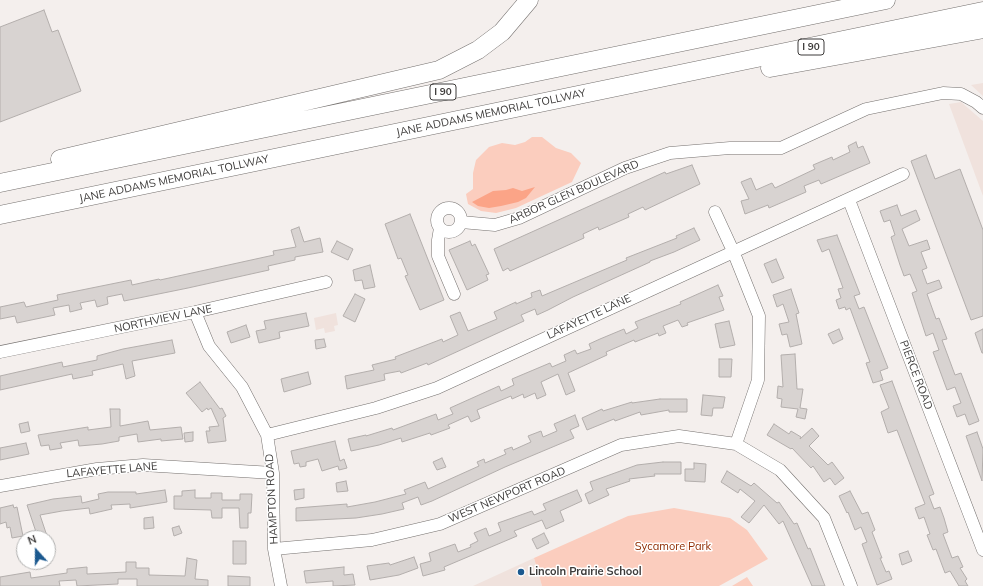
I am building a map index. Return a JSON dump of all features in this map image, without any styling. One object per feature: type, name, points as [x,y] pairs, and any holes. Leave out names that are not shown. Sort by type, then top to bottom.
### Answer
[{"type":"highway","points":[[0,174],[104,148],[439,70],[478,50],[496,36],[516,16],[529,0]]},
{"type":"highway","name":"I 90","points":[[0,183],[886,0]]},
{"type":"highway","name":"JANE ADDAMS MEMORIAL TOLLWAY","points":[[0,215],[983,11]]},
{"type":"highway","points":[[639,83],[729,75],[983,28]]},
{"type":"street","name":"ARBOR GLEN BOULEVARD","points":[[460,222],[495,225],[519,218],[624,168],[670,153],[730,148],[781,148],[866,109],[943,93],[960,94],[976,102],[983,108]]},
{"type":"street","name":"LAFAYETTE LANE","points":[[267,435],[376,408],[437,388],[903,174]]},
{"type":"street","name":"PIERCE ROAD","points":[[849,200],[983,550]]},
{"type":"street","points":[[440,228],[445,231],[453,231],[459,226],[460,222],[457,212],[447,209],[443,210],[438,217],[440,228],[438,256],[454,294]]},
{"type":"street","points":[[715,212],[733,251],[759,316],[758,380],[736,444],[780,470],[824,518],[851,586]]},
{"type":"street","name":"NORTHVIEW LANE","points":[[0,352],[195,312],[326,282]]},
{"type":"street","name":"HAMPTON ROAD","points":[[195,312],[209,346],[242,387],[267,435],[273,473],[274,549],[281,586]]},
{"type":"street","name":"WEST NEWPORT ROAD","points":[[274,549],[372,540],[440,524],[621,445],[679,436],[736,444]]},
{"type":"street","name":"LAFAYETTE LANE","points":[[0,486],[90,470],[143,465],[273,473]]},
{"type":"shaded area","points":[[983,83],[983,96],[971,85]]},
{"type":"shaded area","points":[[961,102],[983,121],[983,196],[949,104]]},
{"type":"shaded area","points":[[535,187],[526,198],[518,202],[489,208],[478,206],[472,202],[493,191],[513,188],[522,191]]},
{"type":"shaded area","points":[[336,313],[338,325],[334,326],[335,331],[325,333],[324,328],[316,330],[314,318]]},
{"type":"shaded area","name":"Lincoln Prairie School","points":[[534,558],[542,586],[473,586]]},
{"type":"green space","points":[[532,137],[542,137],[556,148],[571,153],[581,163],[572,182],[516,208],[496,213],[481,211],[468,204],[466,194],[473,189],[473,173],[476,160],[489,147],[502,143],[515,145],[525,142]]},
{"type":"green space","name":"Sycamore Park","points":[[674,508],[730,518],[747,530],[768,559],[719,586],[542,586],[534,558],[628,516]]},
{"type":"green space","points":[[747,577],[753,586],[732,586]]},
{"type":"building","points":[[44,10],[52,32],[58,30],[81,91],[0,122],[0,27]]},
{"type":"building","points":[[856,142],[858,148],[863,146],[870,163],[821,184],[819,180],[804,186],[806,192],[769,208],[768,205],[745,214],[741,201],[749,199],[741,182],[751,178],[756,190],[772,183],[775,188],[815,169],[813,165],[832,157],[833,160],[850,152],[848,146]]},
{"type":"building","points":[[926,155],[935,179],[960,169],[983,230],[983,316],[971,320],[911,161]]},
{"type":"building","points":[[692,165],[700,184],[645,210],[643,207],[628,214],[629,217],[599,230],[598,227],[583,234],[584,238],[510,271],[508,268],[503,271],[494,249],[665,172],[666,174]]},
{"type":"building","points":[[897,205],[901,216],[916,210],[920,220],[902,229],[909,246],[927,240],[930,249],[921,252],[927,268],[922,270],[927,284],[939,280],[942,288],[927,294],[936,319],[939,318],[947,339],[942,340],[955,375],[961,373],[979,421],[969,425],[965,414],[957,417],[953,406],[961,403],[955,387],[947,390],[933,352],[939,350],[933,333],[926,336],[912,293],[917,291],[910,274],[904,276],[891,237],[895,235],[890,220],[884,222],[880,211]]},
{"type":"building","points":[[410,214],[444,300],[420,310],[405,276],[408,275],[401,258],[398,259],[385,224]]},
{"type":"building","points":[[299,227],[304,242],[320,238],[323,252],[295,257],[295,260],[268,266],[269,270],[188,288],[124,301],[122,294],[107,297],[108,304],[97,307],[95,300],[80,303],[82,309],[70,312],[69,305],[53,308],[55,315],[17,323],[15,316],[0,319],[0,307],[24,302],[26,307],[58,300],[57,295],[131,280],[132,285],[160,280],[274,255],[273,251],[296,247],[291,230]]},
{"type":"building","points":[[694,228],[700,240],[650,261],[537,315],[535,309],[521,315],[524,321],[428,365],[427,363],[401,373],[400,371],[384,374],[385,380],[347,389],[345,376],[374,370],[372,365],[396,359],[395,357],[442,339],[443,342],[458,335],[450,316],[460,312],[468,331],[497,319],[494,312],[516,302],[516,304],[532,297],[531,293],[540,290],[542,296],[627,260],[626,258],[677,238],[676,236]]},
{"type":"building","points":[[837,235],[860,294],[854,296],[859,309],[864,307],[888,368],[880,371],[883,380],[873,383],[866,363],[870,362],[850,308],[846,310],[845,307],[839,309],[836,300],[841,298],[838,289],[843,288],[829,249],[822,252],[817,240]]},
{"type":"building","points":[[337,241],[353,249],[348,260],[331,252]]},
{"type":"building","points":[[470,241],[472,246],[475,244],[489,274],[486,275],[488,280],[467,290],[449,250]]},
{"type":"building","points":[[776,259],[784,278],[772,283],[764,264]]},
{"type":"building","points":[[370,265],[375,287],[364,289],[362,280],[355,281],[353,270]]},
{"type":"building","points":[[718,285],[723,296],[719,297],[724,310],[687,323],[688,325],[682,327],[678,320],[663,326],[666,333],[659,336],[658,333],[635,342],[634,340],[606,352],[607,355],[568,373],[575,391],[566,395],[558,374],[541,382],[546,395],[537,399],[535,393],[524,398],[523,394],[512,399],[511,396],[477,410],[480,418],[471,422],[468,416],[448,425],[450,428],[431,435],[430,433],[402,442],[401,438],[379,445],[351,451],[348,439],[366,436],[392,428],[393,430],[436,414],[438,420],[453,414],[450,408],[499,386],[501,391],[514,385],[512,379],[550,363],[552,367],[566,361],[564,355],[575,350],[577,354],[591,349],[589,344],[600,339],[624,329],[626,334],[638,328],[635,322],[681,304],[680,302]]},
{"type":"building","points":[[791,289],[799,313],[796,314],[802,344],[790,347],[787,334],[782,335],[779,324],[789,322],[783,304],[777,307],[773,295]]},
{"type":"building","points":[[355,294],[365,299],[355,322],[343,316]]},
{"type":"building","points":[[306,313],[309,326],[279,332],[280,338],[259,343],[256,331],[266,329],[264,321]]},
{"type":"building","points":[[729,321],[735,345],[720,348],[715,324]]},
{"type":"building","points":[[246,325],[250,337],[231,343],[227,332]]},
{"type":"building","points":[[839,329],[843,339],[833,344],[828,334]]},
{"type":"building","points":[[983,329],[983,353],[982,353],[975,333]]},
{"type":"building","points":[[324,339],[326,347],[316,349],[315,340]]},
{"type":"building","points":[[172,340],[175,353],[132,361],[135,376],[126,379],[123,364],[92,371],[93,375],[73,379],[72,374],[0,390],[0,376],[62,362],[63,367],[97,360],[97,356],[123,349]]},
{"type":"building","points":[[795,354],[797,389],[803,389],[800,408],[807,409],[805,419],[796,417],[798,409],[781,407],[782,399],[777,398],[778,386],[783,387],[781,355]]},
{"type":"building","points":[[719,359],[732,359],[731,377],[719,377]]},
{"type":"building","points":[[308,372],[311,384],[284,392],[281,379]]},
{"type":"building","points":[[892,381],[934,494],[929,496],[934,509],[940,507],[944,518],[948,532],[943,534],[952,558],[958,556],[963,567],[960,568],[967,579],[965,581],[968,586],[959,586],[950,571],[945,573],[936,549],[933,550],[927,535],[930,534],[924,517],[919,519],[915,508],[925,504],[897,430],[888,433],[881,412],[889,408],[880,385]]},
{"type":"building","points":[[200,382],[220,409],[222,408],[226,416],[223,418],[226,441],[208,443],[206,431],[210,431],[209,427],[219,426],[211,408],[208,410],[207,408],[202,412],[186,393]]},
{"type":"building","points":[[703,395],[725,397],[723,408],[713,408],[712,416],[701,415]]},
{"type":"building","points":[[660,399],[687,399],[687,412],[669,412],[669,410],[641,415],[640,412],[615,421],[614,419],[587,430],[582,418],[602,409],[603,411],[632,402]]},
{"type":"building","points":[[110,409],[120,409],[120,426],[148,421],[150,430],[181,427],[183,439],[161,441],[161,439],[138,442],[137,434],[119,437],[119,441],[102,444],[79,446],[78,440],[60,443],[62,448],[50,450],[49,445],[41,446],[38,435],[88,427],[88,430],[111,427]]},
{"type":"building","points":[[575,415],[579,426],[570,430],[574,438],[505,467],[432,501],[421,505],[418,497],[402,503],[404,509],[382,514],[356,518],[296,521],[296,508],[347,504],[347,507],[375,502],[406,494],[404,490],[425,482],[428,489],[479,466],[477,462],[484,459],[485,463],[506,454],[504,450],[512,447],[513,450],[531,442],[528,436],[541,431],[543,437],[557,431],[554,424]]},
{"type":"building","points":[[28,422],[30,431],[21,433],[19,424]]},
{"type":"building","points":[[774,424],[789,434],[791,431],[801,437],[800,439],[812,428],[819,436],[809,446],[828,465],[832,462],[844,478],[835,485],[830,478],[824,482],[813,466],[811,468],[792,448],[791,449],[767,435]]},
{"type":"building","points":[[193,432],[193,441],[185,442],[184,433]]},
{"type":"building","points":[[977,432],[983,449],[982,481],[966,436]]},
{"type":"building","points":[[335,441],[340,461],[344,459],[347,468],[339,470],[338,466],[322,471],[318,459],[306,462],[306,466],[300,467],[299,463],[294,464],[291,451]]},
{"type":"building","points":[[26,443],[29,454],[0,460],[0,448]]},
{"type":"building","points":[[442,458],[446,467],[437,470],[433,462]]},
{"type":"building","points":[[663,462],[681,462],[681,474],[654,474],[655,476],[629,479],[630,481],[606,489],[609,495],[589,504],[585,494],[593,490],[590,482],[637,465]]},
{"type":"building","points":[[694,463],[706,464],[705,482],[685,481],[685,469],[694,469]]},
{"type":"building","points":[[727,471],[751,486],[754,483],[777,503],[779,502],[794,524],[797,523],[808,549],[810,548],[825,586],[812,586],[783,521],[779,524],[764,505],[749,523],[741,517],[755,501],[740,489],[738,493],[721,482]]},
{"type":"building","points":[[346,481],[348,491],[337,492],[336,483]]},
{"type":"building","points":[[304,489],[304,498],[295,500],[294,490]]},
{"type":"building","points":[[165,490],[167,502],[130,508],[130,504],[111,505],[112,509],[90,514],[89,508],[40,515],[45,530],[35,530],[27,505],[53,499],[81,496],[82,503],[99,499],[98,494],[108,492],[136,492],[136,494]]},
{"type":"building","points":[[195,490],[195,498],[211,498],[211,493],[222,493],[222,500],[240,500],[240,494],[252,494],[251,513],[248,513],[248,528],[240,528],[239,508],[222,508],[222,518],[212,518],[211,510],[174,509],[174,496],[182,496],[182,491]]},
{"type":"building","points":[[577,490],[582,501],[560,511],[564,521],[546,529],[542,520],[514,531],[517,536],[444,567],[445,570],[423,576],[420,564],[431,561],[429,553],[455,544],[458,552],[471,547],[470,545],[478,541],[474,533],[486,528],[489,536],[501,531],[498,523],[532,511],[534,515],[546,510],[543,504]]},
{"type":"building","points":[[850,491],[862,514],[868,512],[875,530],[872,532],[882,558],[880,558],[886,572],[889,571],[892,579],[877,585],[862,544],[867,542],[861,527],[855,530],[848,512],[847,513],[839,496]]},
{"type":"building","points":[[13,505],[14,508],[17,507],[22,530],[16,530],[16,537],[12,538],[10,527],[7,528],[6,522],[0,524],[0,508]]},
{"type":"building","points":[[153,517],[154,528],[144,529],[144,518]]},
{"type":"building","points":[[179,526],[182,533],[174,536],[172,528]]},
{"type":"building","points":[[544,533],[549,543],[537,549],[532,539]]},
{"type":"building","points":[[233,541],[246,541],[246,564],[233,564]]},
{"type":"building","points":[[908,551],[912,561],[902,565],[899,554]]},
{"type":"building","points":[[414,557],[418,568],[399,575],[370,580],[367,566],[389,563],[390,565]]},
{"type":"building","points":[[187,558],[197,560],[195,579],[208,580],[208,586],[137,586],[137,579],[118,579],[118,584],[77,586],[76,580],[59,581],[60,586],[0,586],[0,577],[30,572],[31,578],[67,573],[67,569],[87,567],[87,574],[126,572],[126,562],[136,562],[136,568],[149,568],[149,575],[185,576]]},
{"type":"building","points":[[344,567],[344,575],[353,574],[355,585],[333,586],[333,581],[306,583],[304,571]]},
{"type":"building","points":[[228,576],[250,577],[250,586],[228,586]]},
{"type":"place","name":"Lincoln Prairie School","points":[[521,572]]}]
